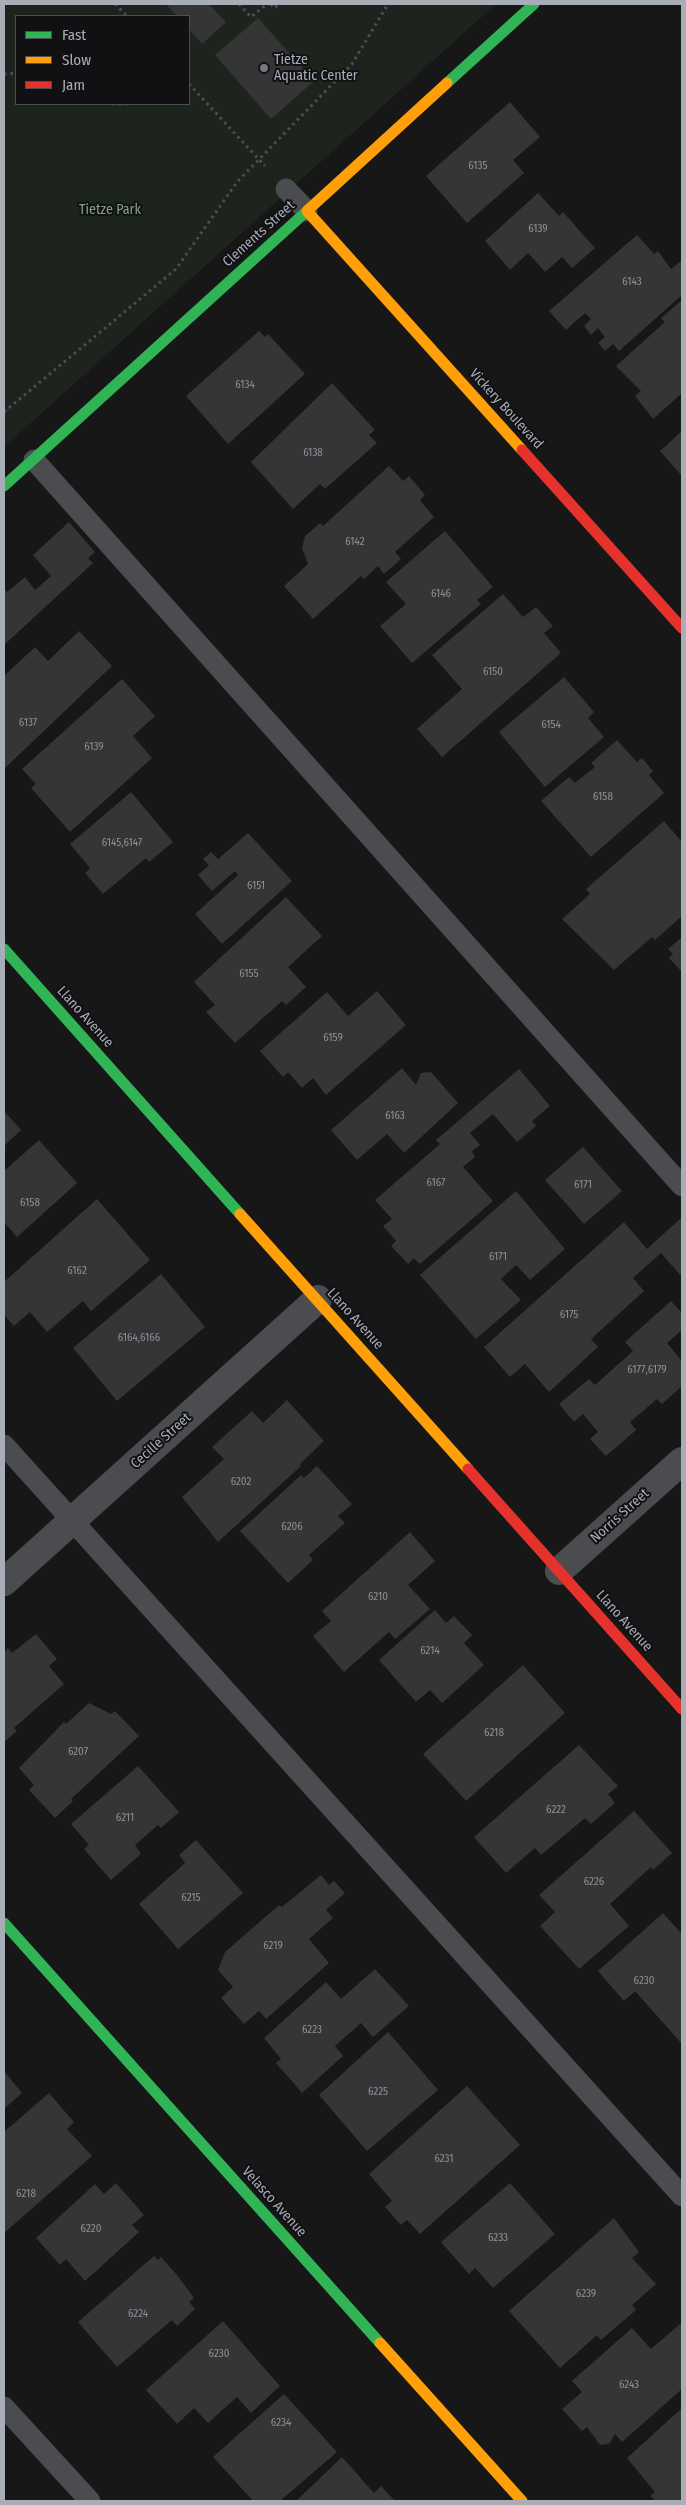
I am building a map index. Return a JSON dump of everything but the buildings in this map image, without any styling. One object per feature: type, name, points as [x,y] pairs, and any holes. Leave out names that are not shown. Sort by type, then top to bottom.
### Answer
[{"type":"street","name":"Clements Street","points":[[4,486],[534,4]]},
{"type":"street","name":"Vickery Boulevard","points":[[307,211],[682,628]]},
{"type":"street","name":"Llano Avenue","points":[[4,949],[682,1709]]},
{"type":"street","name":"Cecille Street","points":[[4,1582],[318,1299]]},
{"type":"street","name":"Norris Street","points":[[559,1572],[682,1461]]},
{"type":"street","name":"Velasco Avenue","points":[[4,1922],[522,2501]]},
{"type":"lane","points":[[286,189],[307,211]]},
{"type":"lane","points":[[34,460],[682,1186]]},
{"type":"lane","points":[[4,1444],[682,2196]]},
{"type":"lane","points":[[4,2407],[90,2501]]},
{"type":"path","points":[[116,4],[126,15]]},
{"type":"path","points":[[239,4],[251,17],[267,4]]},
{"type":"path","points":[[271,4],[274,8],[279,4]]},
{"type":"path","points":[[4,412],[176,269],[237,182],[258,158],[317,102],[352,64],[388,4]]},
{"type":"path","points":[[190,85],[286,189]]},
{"type":"green space","name":"Tietze Park","points":[[4,4],[496,4],[4,447]]},
{"type":"traffic: fast","points":[[447,83],[534,4]]},
{"type":"traffic: fast","points":[[4,486],[308,210]]},
{"type":"traffic: fast","points":[[4,949],[240,1214]]},
{"type":"traffic: fast","points":[[4,1923],[380,2343]]},
{"type":"traffic: slow","points":[[308,210],[447,83]]},
{"type":"traffic: slow","points":[[307,211],[522,450]]},
{"type":"traffic: slow","points":[[240,1214],[468,1469]]},
{"type":"traffic: slow","points":[[380,2343],[522,2501]]},
{"type":"traffic: jam","points":[[522,450],[682,628]]},
{"type":"traffic: jam","points":[[468,1469],[682,1709]]},
{"type":"place","name":"Tietze Aquatic Center","points":[[264,68]]}]
